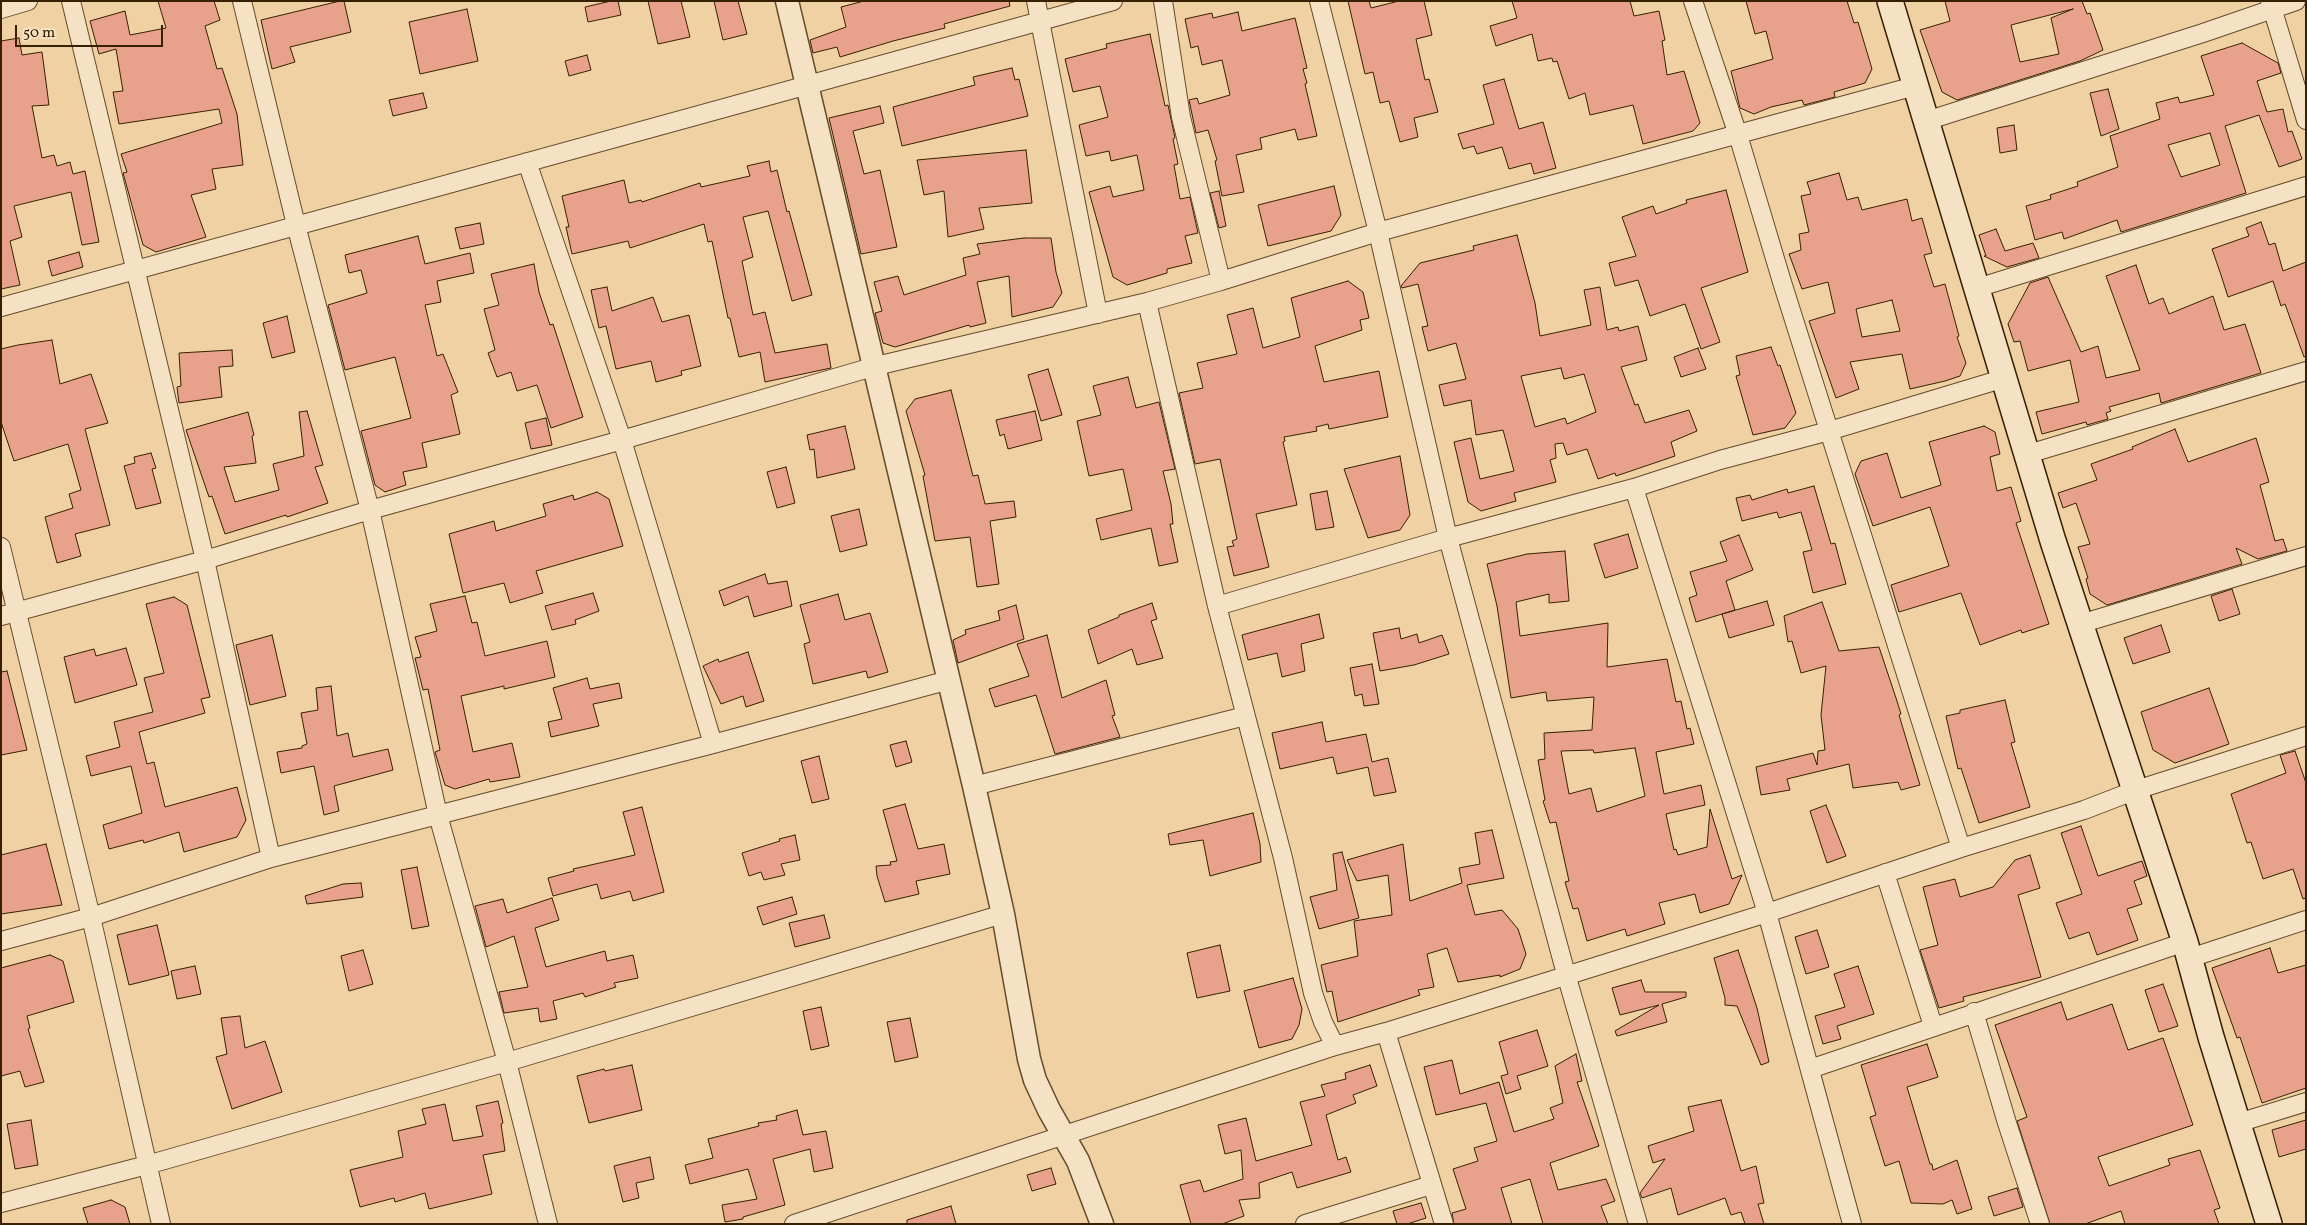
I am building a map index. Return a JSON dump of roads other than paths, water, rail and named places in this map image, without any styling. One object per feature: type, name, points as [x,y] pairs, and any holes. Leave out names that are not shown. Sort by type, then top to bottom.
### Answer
[{"type":"main road","points":[[1890,1],[2080,624],[2187,950],[2211,1037],[2269,1224]]},
{"type":"street","points":[[1,9],[28,1]]},
{"type":"street","points":[[71,1],[205,560],[271,858]]},
{"type":"street","points":[[242,1],[296,226],[370,510],[438,815],[507,1062],[548,1224]]},
{"type":"street","points":[[787,1],[876,366],[974,786],[1003,914],[1031,1066],[1049,1110],[1078,1161],[1102,1224]]},
{"type":"street","points":[[1036,1],[1098,314]]},
{"type":"street","points":[[1,307],[1113,1]]},
{"type":"street","points":[[1163,1],[1181,116],[1221,281]]},
{"type":"street","points":[[1319,1],[1378,232],[1448,538],[1566,974],[1638,1224]]},
{"type":"street","points":[[1693,1],[1738,135],[1829,431],[1961,848]]},
{"type":"street","points":[[1926,121],[2203,33],[2271,5],[2296,1]]},
{"type":"street","points":[[2271,5],[2306,120]]},
{"type":"street","points":[[9,613],[205,560],[370,510],[622,440],[876,366],[1147,302],[1378,232],[1916,86]]},
{"type":"street","points":[[527,162],[622,440],[713,744]]},
{"type":"street","points":[[1977,288],[2306,186]]},
{"type":"street","points":[[1147,302],[1217,606],[1283,858],[1313,993],[1323,1022],[1335,1046]]},
{"type":"street","points":[[2028,454],[2306,371]]},
{"type":"street","points":[[1217,606],[1448,538],[1634,488],[1720,460],[1829,431],[2005,378]]},
{"type":"street","points":[[1634,488],[1767,912],[1851,1223]]},
{"type":"street","points":[[1,547],[9,613],[91,917],[161,1224]]},
{"type":"street","points":[[2080,624],[2306,556]]},
{"type":"street","points":[[1,941],[91,917],[271,858],[713,744],[949,680]]},
{"type":"street","points":[[974,786],[1245,716]]},
{"type":"street","points":[[794,1224],[1335,1046],[1386,1032],[1767,912],[2306,736]]},
{"type":"street","points":[[1885,873],[1933,1026]]},
{"type":"street","points":[[1,1203],[148,1165],[507,1062],[1003,914]]},
{"type":"street","points":[[1810,1069],[1974,1012],[2187,950],[2306,920]]},
{"type":"street","points":[[1974,1012],[2040,1224]]},
{"type":"street","points":[[1386,1032],[1444,1224]]},
{"type":"street","points":[[2238,1123],[2306,1102]]},
{"type":"street","points":[[1305,1224],[1431,1185]]}]
